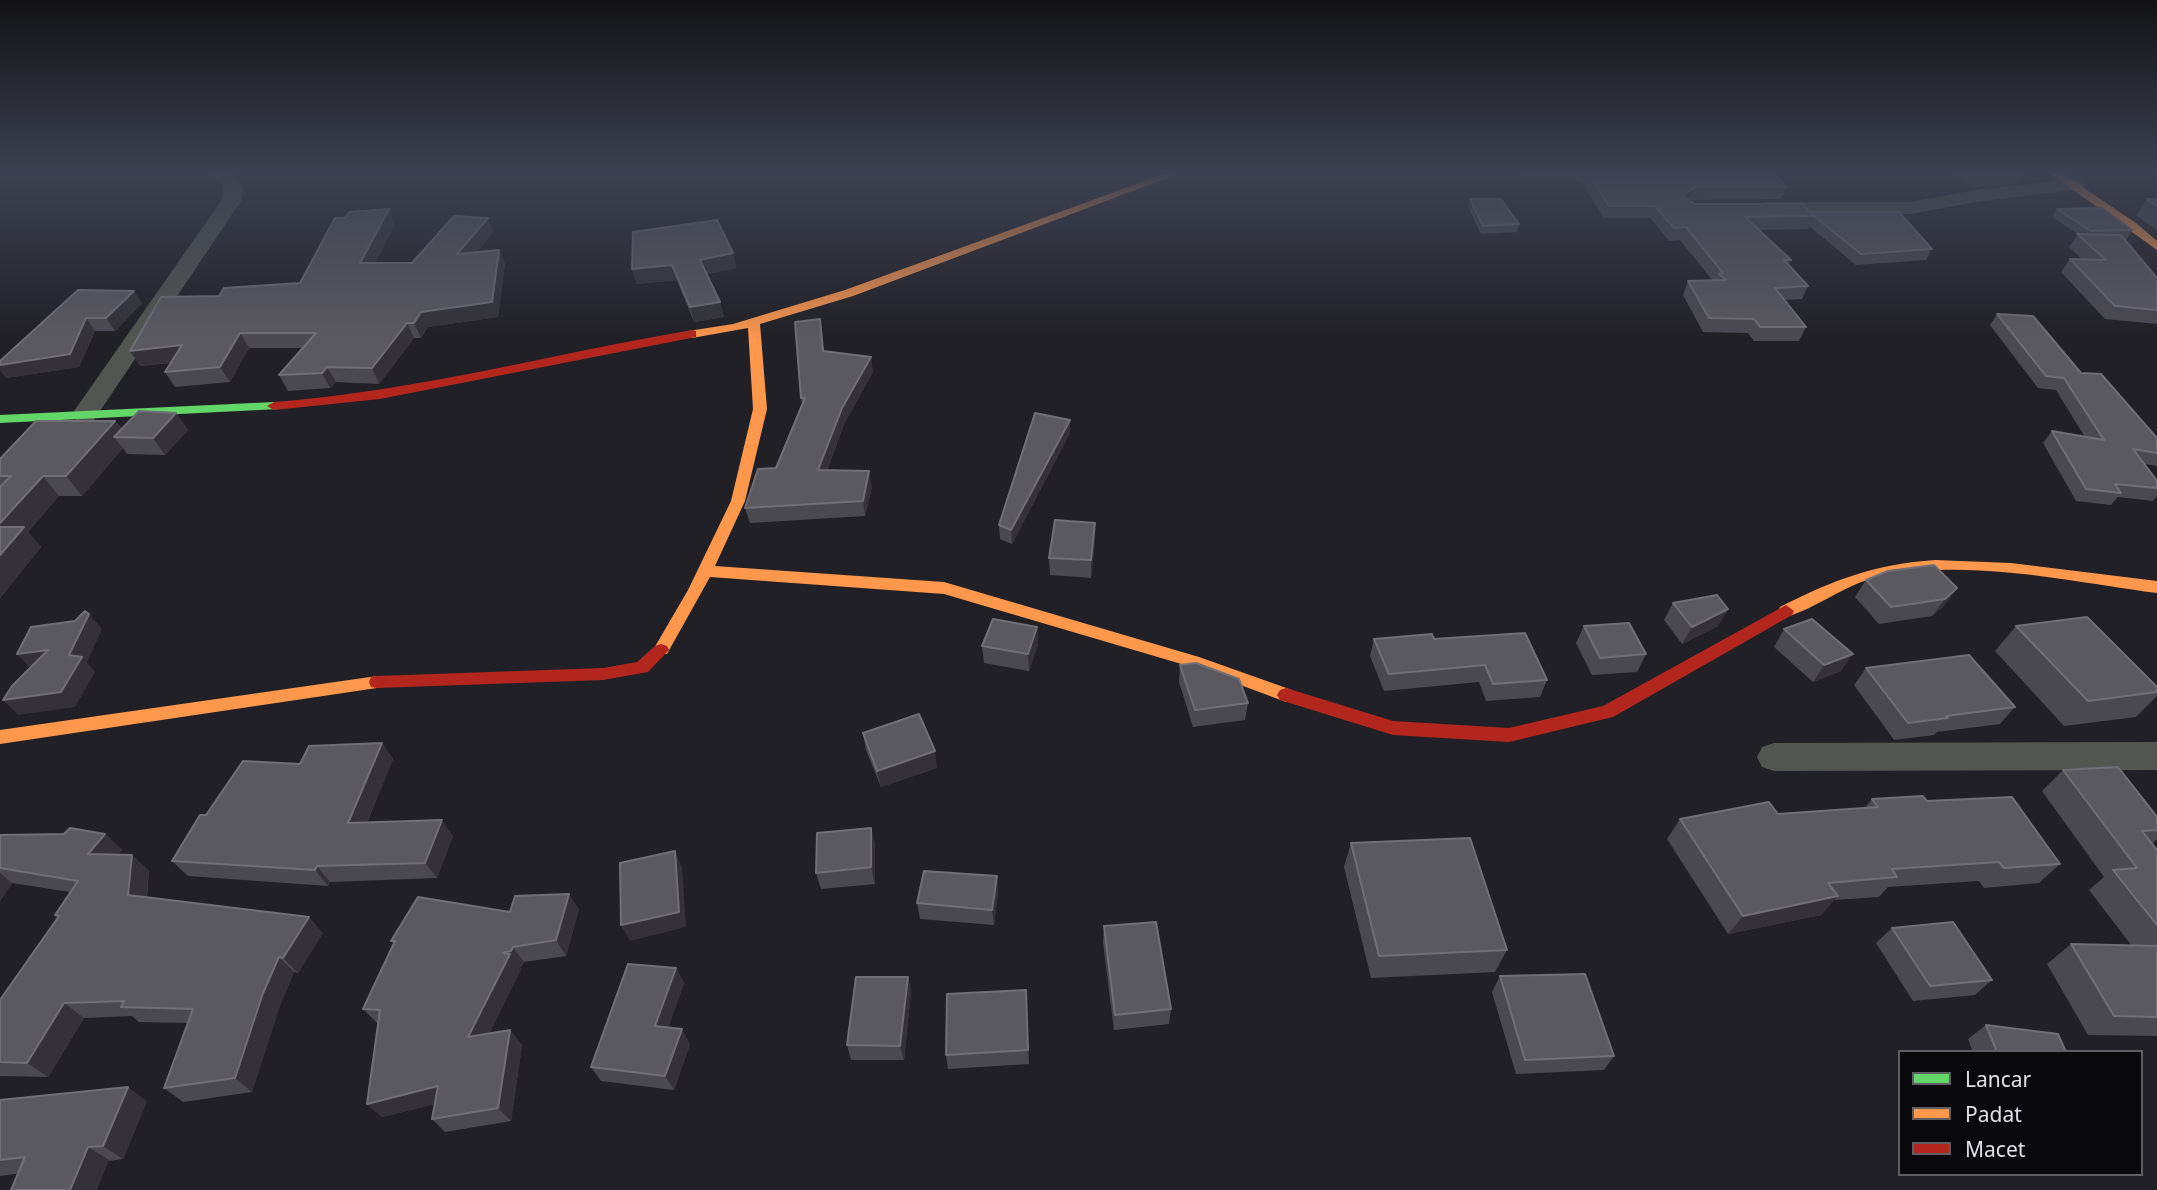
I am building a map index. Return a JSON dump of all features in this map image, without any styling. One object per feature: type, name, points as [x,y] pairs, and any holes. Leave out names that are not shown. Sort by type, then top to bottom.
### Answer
[{"type":"street","points":[[85,414],[211,230]]},
{"type":"street","points":[[0,419],[300,405],[390,396],[624,344],[754,323],[1027,230]]},
{"type":"street","points":[[2137,230],[2157,247]]},
{"type":"street","points":[[0,737],[382,681],[603,674],[648,665],[657,657],[705,571],[738,501],[760,409],[754,323]]},
{"type":"street","points":[[705,571],[944,588],[1187,659],[1331,711],[1393,728],[1509,735],[1607,712],[1734,638],[1831,588],[1871,573],[1912,566],[1984,567],[2157,587]]},
{"type":"street","points":[[1774,757],[2157,756]]},
{"type":"building","points":[[329,230],[378,230],[360,263],[412,263],[442,230],[478,230],[457,254],[499,250],[492,302],[421,312],[414,323],[407,323],[372,368],[327,367],[322,373],[279,375],[316,333],[240,333],[220,367],[165,372],[182,345],[130,351],[161,297],[219,296],[224,288],[300,283]]},
{"type":"building","points":[[722,230],[733,253],[700,260],[720,302],[690,307],[672,265],[632,269],[633,232]]},
{"type":"building","points":[[1688,230],[1758,230],[1791,260],[1784,260],[1808,286],[1775,288],[1806,327],[1760,327],[1754,319],[1709,318],[1688,281],[1726,280],[1719,274],[1723,273]]},
{"type":"building","points":[[1831,230],[1915,230],[1932,249],[1861,254]]},
{"type":"building","points":[[2089,230],[2132,230],[2091,231]]},
{"type":"building","points":[[2077,234],[2121,235],[2157,278],[2157,310],[2115,306],[2070,259],[2106,260]]},
{"type":"building","points":[[78,290],[134,291],[106,318],[86,318],[70,354],[0,365],[0,361]]},
{"type":"building","points":[[1997,314],[2033,316],[2081,373],[2101,374],[2157,438],[2157,453],[2133,449],[2157,481],[2157,488],[2115,484],[2121,493],[2086,489],[2052,431],[2104,440],[2064,378],[2046,376]]},
{"type":"building","points":[[820,319],[823,351],[871,357],[842,408],[818,470],[869,471],[863,501],[745,508],[758,469],[776,468],[805,398],[801,398],[795,322]]},
{"type":"building","points":[[139,411],[176,413],[153,438],[114,437]]},
{"type":"building","points":[[1035,413],[1070,420],[1011,530],[999,525]]},
{"type":"building","points":[[36,421],[115,421],[66,476],[43,476],[0,523],[0,487],[11,476],[0,476],[0,459]]},
{"type":"building","points":[[1055,520],[1095,523],[1091,560],[1049,558]]},
{"type":"building","points":[[0,527],[24,527],[0,555]]},
{"type":"building","points":[[1934,565],[1957,588],[1945,599],[1891,607],[1866,580],[1888,571]]},
{"type":"building","points":[[1717,595],[1728,609],[1692,627],[1673,603]]},
{"type":"building","points":[[85,611],[89,614],[69,655],[82,657],[61,692],[3,700],[12,686],[48,650],[17,654],[31,627],[75,621]]},
{"type":"building","points":[[2087,617],[2157,687],[2157,692],[2088,701],[2016,626]]},
{"type":"building","points":[[993,619],[1037,627],[1028,654],[982,646]]},
{"type":"building","points":[[1812,619],[1853,654],[1824,665],[1784,629]]},
{"type":"building","points":[[1629,623],[1646,654],[1600,658],[1584,626]]},
{"type":"building","points":[[1525,633],[1547,680],[1493,684],[1485,665],[1389,674],[1374,639],[1432,634],[1434,639]]},
{"type":"building","points":[[1969,655],[2015,707],[1908,723],[1866,668]]},
{"type":"building","points":[[1196,663],[1239,679],[1248,703],[1195,710],[1180,665]]},
{"type":"building","points":[[919,714],[935,751],[877,771],[863,733]]},
{"type":"building","points":[[382,743],[348,823],[442,820],[425,863],[317,866],[315,870],[172,861],[200,815],[206,815],[243,761],[300,764],[309,746]]},
{"type":"building","points":[[2118,767],[2157,817],[2157,830],[2142,831],[2157,850],[2157,925],[2113,870],[2137,868],[2063,770]]},
{"type":"building","points":[[1923,796],[1927,801],[2012,797],[2060,864],[2004,868],[1999,862],[1892,869],[1897,877],[1828,883],[1838,896],[1743,916],[1680,819],[1769,802],[1778,814],[1878,807],[1872,799]]},
{"type":"building","points":[[70,828],[105,834],[88,854],[132,855],[128,895],[309,917],[283,958],[279,957],[263,993],[235,1078],[164,1088],[193,1009],[121,1007],[124,1001],[64,1003],[27,1063],[0,1062],[0,1000],[59,916],[55,915],[78,881],[0,868],[0,835],[64,834]]},
{"type":"building","points":[[871,828],[871,867],[816,873],[817,833]]},
{"type":"building","points":[[1470,838],[1507,950],[1379,956],[1351,843]]},
{"type":"building","points":[[675,851],[679,912],[621,925],[620,863]]},
{"type":"building","points":[[924,871],[997,876],[992,910],[917,903]]},
{"type":"building","points":[[569,894],[556,940],[513,947],[511,951],[503,953],[510,954],[468,1037],[510,1030],[498,1108],[432,1119],[438,1086],[367,1104],[380,1010],[363,1009],[395,941],[391,941],[418,897],[510,912],[515,896]]},
{"type":"building","points":[[1156,922],[1171,1009],[1115,1015],[1104,926]]},
{"type":"building","points":[[1953,922],[1992,980],[1930,986],[1892,928]]},
{"type":"building","points":[[2071,944],[2157,946],[2157,1017],[2114,1016]]},
{"type":"building","points":[[628,964],[676,968],[655,1026],[682,1029],[665,1076],[591,1067]]},
{"type":"building","points":[[1585,974],[1614,1056],[1525,1060],[1500,976]]},
{"type":"building","points":[[856,977],[908,977],[900,1046],[847,1045]]},
{"type":"building","points":[[1026,990],[1028,1050],[946,1055],[947,994]]},
{"type":"building","points":[[1986,1025],[2058,1034],[2065,1050],[1996,1050]]},
{"type":"building","points":[[128,1087],[103,1146],[88,1147],[70,1190],[11,1190],[25,1157],[0,1160],[0,1100]]},
{"type":"traffic: fast","points":[[0,419],[274,406]]},
{"type":"traffic: slow","points":[[692,334],[734,328],[849,293],[1022,230]]},
{"type":"traffic: slow","points":[[2137,230],[2157,247]]},
{"type":"traffic: slow","points":[[661,650],[696,590],[738,501],[760,409],[754,323]]},
{"type":"traffic: slow","points":[[1786,611],[1869,574],[1935,565],[2011,568],[2157,587]]},
{"type":"traffic: slow","points":[[705,571],[944,588],[1199,663],[1286,695]]},
{"type":"traffic: slow","points":[[0,737],[377,682]]},
{"type":"traffic: jam","points":[[274,406],[380,395],[692,334]]},
{"type":"traffic: jam","points":[[1286,695],[1393,728],[1509,735],[1607,712],[1786,611]]},
{"type":"traffic: jam","points":[[377,682],[603,674],[642,668],[661,650]]}]
